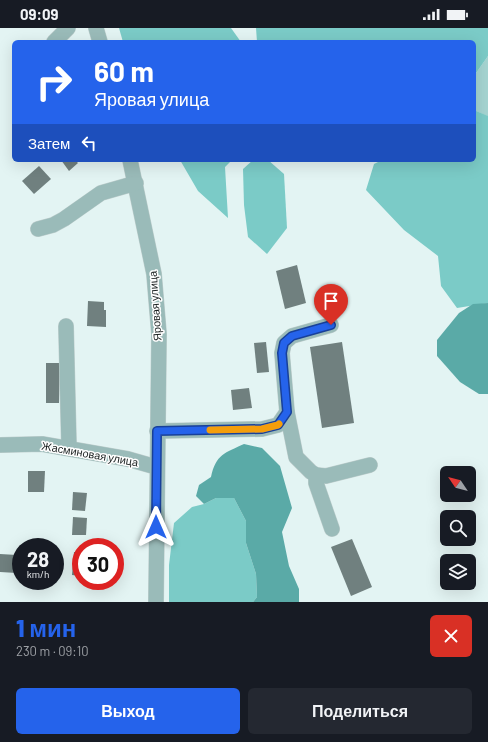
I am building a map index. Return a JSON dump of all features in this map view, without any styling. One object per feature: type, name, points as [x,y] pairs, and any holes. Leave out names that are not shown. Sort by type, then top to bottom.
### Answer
[{"type":"street","points":[[56,40],[68,28]]},
{"type":"street","points":[[96,28],[99,40]]},
{"type":"street","name":"Яровая улица","points":[[131,162],[154,274],[159,334],[156,466],[156,602]]},
{"type":"street","points":[[38,229],[53,225],[64,219],[101,193],[136,183]]},
{"type":"street","points":[[331,325],[292,336],[284,343],[282,353],[287,412],[296,457],[311,472],[326,476],[370,466]]},
{"type":"street","points":[[66,326],[69,448]]},
{"type":"street","points":[[157,431],[262,429],[278,425],[287,412]]},
{"type":"street","name":"Жасминовая улица","points":[[0,445],[42,444],[128,459],[156,466]]},
{"type":"street","points":[[316,474],[316,483],[332,529]]},
{"type":"shaded area","points":[[119,28],[231,28],[240,40],[122,40]]},
{"type":"shaded area","points":[[256,28],[488,28],[488,56],[476,73],[476,40],[257,40]]},
{"type":"shaded area","points":[[488,56],[488,116],[476,111],[476,73]]},
{"type":"shaded area","points":[[476,111],[488,116],[488,303],[457,308],[441,286],[438,256],[404,230],[366,190],[374,164],[378,162],[476,162]]},
{"type":"shaded area","points":[[181,162],[230,162],[225,167],[228,218],[198,191]]},
{"type":"shaded area","points":[[251,162],[270,162],[284,174],[287,228],[267,254],[248,237],[244,205],[243,169]]},
{"type":"shaded area","points":[[488,303],[488,394],[479,394],[460,382],[437,356],[437,340],[459,313],[473,304]]},
{"type":"shaded area","points":[[244,444],[262,448],[280,466],[292,508],[282,532],[289,566],[299,589],[299,602],[253,602],[257,597],[256,574],[246,543],[246,521],[234,498],[216,498],[204,504],[196,496],[199,485],[211,477],[216,463],[222,455]]},
{"type":"shaded area","points":[[216,498],[234,498],[246,521],[246,543],[256,574],[257,597],[253,602],[169,602],[169,565],[174,523],[192,507],[204,504]]},
{"type":"building","points":[[62,162],[78,163],[69,171]]},
{"type":"building","points":[[39,166],[51,179],[34,194],[22,181]]},
{"type":"building","points":[[297,265],[306,303],[285,309],[276,271]]},
{"type":"building","points":[[88,301],[104,302],[104,310],[106,310],[106,327],[87,326]]},
{"type":"building","points":[[266,342],[269,372],[257,373],[254,343]]},
{"type":"building","points":[[342,342],[354,423],[322,428],[310,347]]},
{"type":"building","points":[[46,363],[60,363],[59,403],[46,403]]},
{"type":"building","points":[[249,388],[252,408],[233,410],[231,390]]},
{"type":"building","points":[[28,471],[45,471],[44,492],[28,492]]},
{"type":"building","points":[[73,492],[87,493],[85,511],[72,510]]},
{"type":"building","points":[[73,517],[87,518],[86,535],[72,535]]},
{"type":"building","points":[[352,539],[372,587],[351,596],[331,547]]},
{"type":"building","points":[[0,554],[12,555],[12,573],[0,572]]},
{"type":"slow traffic","points":[[210,430],[262,429],[279,424]]},
{"type":"route","points":[[156,527],[157,431],[262,429],[278,425],[287,412],[282,353],[284,343],[292,336],[331,325]]}]
